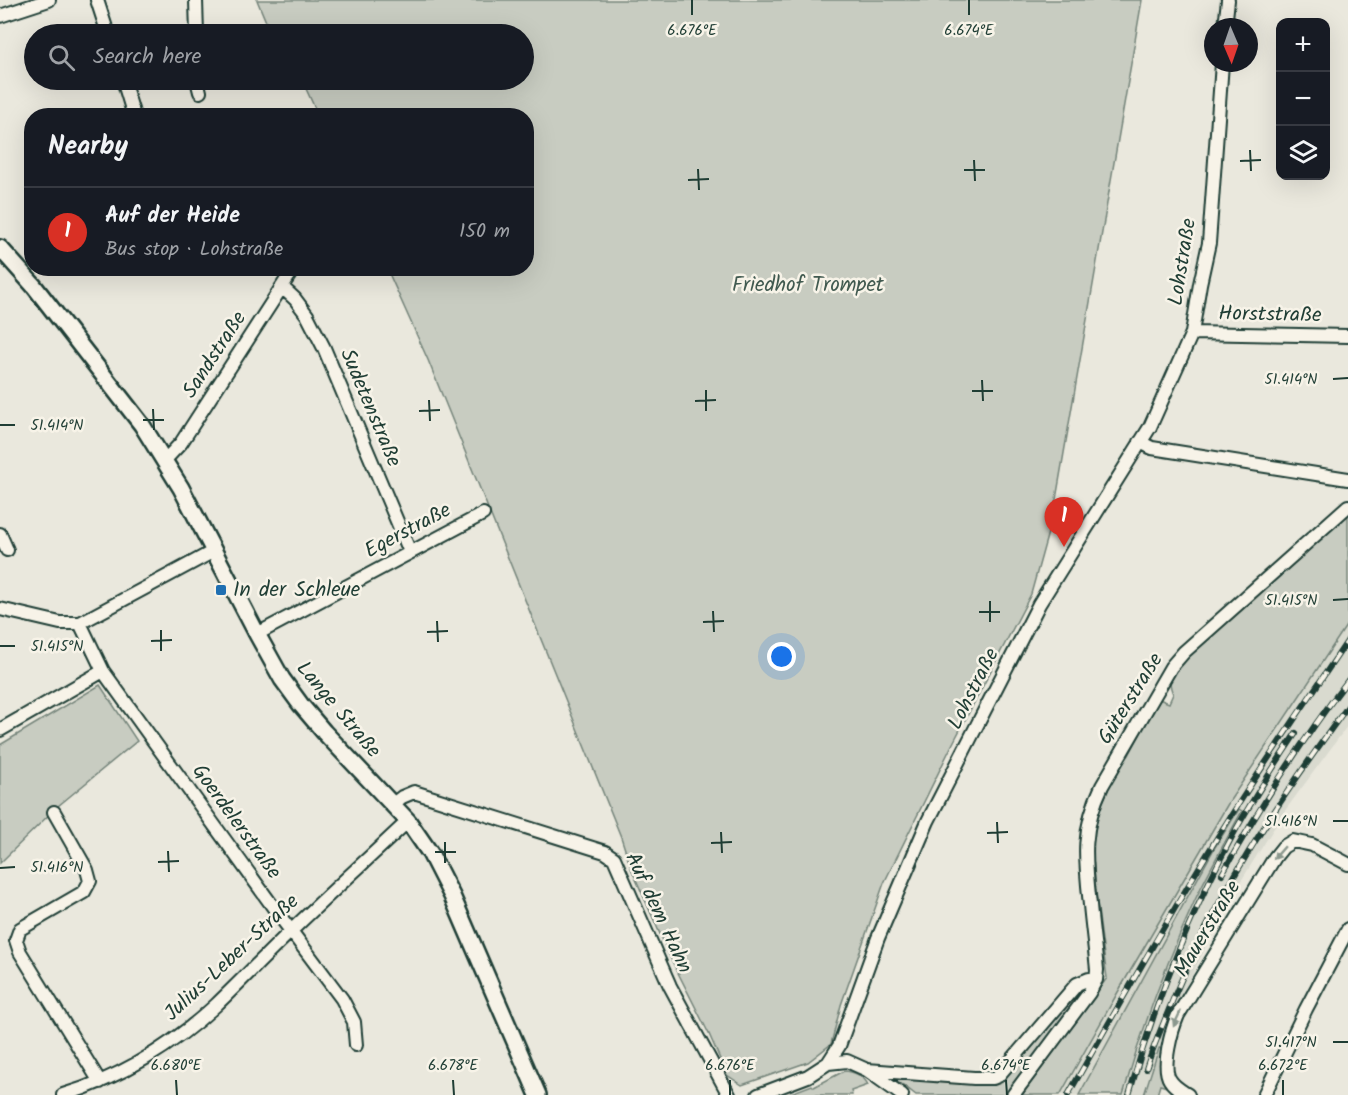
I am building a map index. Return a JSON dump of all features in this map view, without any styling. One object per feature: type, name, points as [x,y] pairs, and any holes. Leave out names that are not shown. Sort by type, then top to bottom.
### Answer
[{"type":"street","points":[[0,16],[34,2],[49,0]]},
{"type":"street","points":[[97,0],[105,24]]},
{"type":"street","points":[[196,0],[196,24]]},
{"type":"street","points":[[1226,18],[1227,0]]},
{"type":"street","name":"Lohstraße","points":[[828,1063],[840,1046],[875,947],[928,821],[1039,604],[1150,427],[1192,333],[1209,243],[1221,72]]},
{"type":"street","points":[[126,90],[132,108]]},
{"type":"street","name":"Lange Straße","points":[[0,248],[24,275]]},
{"type":"street","name":"Lange Straße","points":[[25,276],[142,425],[165,460],[282,679],[301,705],[408,821],[430,853],[452,896],[538,1095]]},
{"type":"street","name":"Sandstraße","points":[[165,460],[181,443],[289,276]]},
{"type":"street","name":"Sudetenstraße","points":[[282,287],[307,315],[320,340],[410,552]]},
{"type":"street","name":"Horststraße","points":[[1192,333],[1348,336]]},
{"type":"street","points":[[1140,442],[1152,448],[1348,479]]},
{"type":"street","name":"Güterstraße","points":[[1096,980],[1085,842],[1089,820],[1102,786],[1171,667],[1184,652],[1348,506]]},
{"type":"street","name":"Egerstraße","points":[[257,634],[483,514]]},
{"type":"street","points":[[0,534],[7,550]]},
{"type":"street","points":[[0,609],[60,623],[80,623],[214,551]]},
{"type":"street","name":"Goerdelerstraße","points":[[80,623],[103,671],[342,999],[354,1022],[356,1045]]},
{"type":"street","points":[[0,730],[103,671]]},
{"type":"street","name":"Auf dem Hahn","points":[[393,804],[414,792],[605,852],[614,858],[670,986],[729,1095]]},
{"type":"street","points":[[54,812],[87,870],[90,881],[84,892],[20,929],[16,940],[20,952],[100,1082]]},
{"type":"street","name":"Julius-Leber-Straße","points":[[63,1095],[100,1082],[132,1066],[179,1035],[214,1006],[408,821]]},
{"type":"street","name":"Mauerstraße","points":[[1188,1095],[1168,1077],[1172,1031],[1178,1015],[1275,857],[1283,847],[1293,841],[1312,845],[1348,864]]},
{"type":"street","points":[[1264,1095],[1348,929]]},
{"type":"street","points":[[867,1070],[993,1078],[999,1076],[1077,984],[1089,979],[1096,980],[1089,993],[1013,1095]]},
{"type":"street","points":[[758,1095],[808,1076],[828,1063],[847,1061],[867,1070],[902,1095]]},
{"type":"shaded area","points":[[1348,623],[1348,725],[1284,812],[1221,913],[1168,1027],[1144,1095],[1123,1095],[1137,1047],[1180,934],[1196,898],[1242,811],[1239,809],[1215,847],[1079,1095],[1060,1095],[1229,802]]},
{"type":"green space","name":"Friedhof Trompet","points":[[257,0],[1142,0],[1054,511],[1031,594],[952,745],[884,883],[841,1005],[831,1044],[808,1062],[742,1085],[727,1075],[671,959],[631,868],[621,837],[428,360],[390,276],[534,276],[534,108],[315,108],[307,90],[534,90],[534,24],[267,24]]},
{"type":"green space","points":[[1348,514],[1348,623],[1229,802],[1060,1095],[1022,1095],[1107,978],[1092,846],[1097,816],[1113,778],[1129,755],[1159,699],[1169,703],[1173,694],[1170,681],[1176,668],[1319,536]]},
{"type":"green space","points":[[100,685],[137,741],[58,806],[0,863],[0,745]]},
{"type":"green space","points":[[1239,809],[1242,811],[1200,889],[1174,948],[1146,1021],[1123,1095],[1079,1095],[1215,847]]},
{"type":"green space","points":[[1083,984],[1086,985],[1085,989],[1005,1095],[916,1095],[892,1080],[891,1077],[994,1082],[1012,1064],[1016,1066],[1035,1043],[1033,1040],[1040,1031],[1044,1033],[1052,1023],[1051,1020]]},
{"type":"green space","points":[[1159,1048],[1164,1049],[1164,1081],[1167,1087],[1160,1085],[1157,1095],[1144,1095]]},
{"type":"green space","points":[[844,1071],[858,1075],[868,1085],[851,1091],[852,1095],[786,1095],[812,1085],[814,1087]]},
{"type":"railway","points":[[1068,1095],[1212,846],[1348,640]]},
{"type":"railway","points":[[1222,874],[1282,775],[1348,680]]},
{"type":"railway","points":[[1146,1069],[1185,972],[1225,892],[1271,816],[1348,706]]},
{"type":"railway","points":[[1129,1095],[1161,995],[1187,930],[1240,822],[1296,733]]},
{"type":"place","name":"Auf der Heide","points":[[1064,547]]},
{"type":"place","name":"In der Schleue","points":[[221,590]]}]
